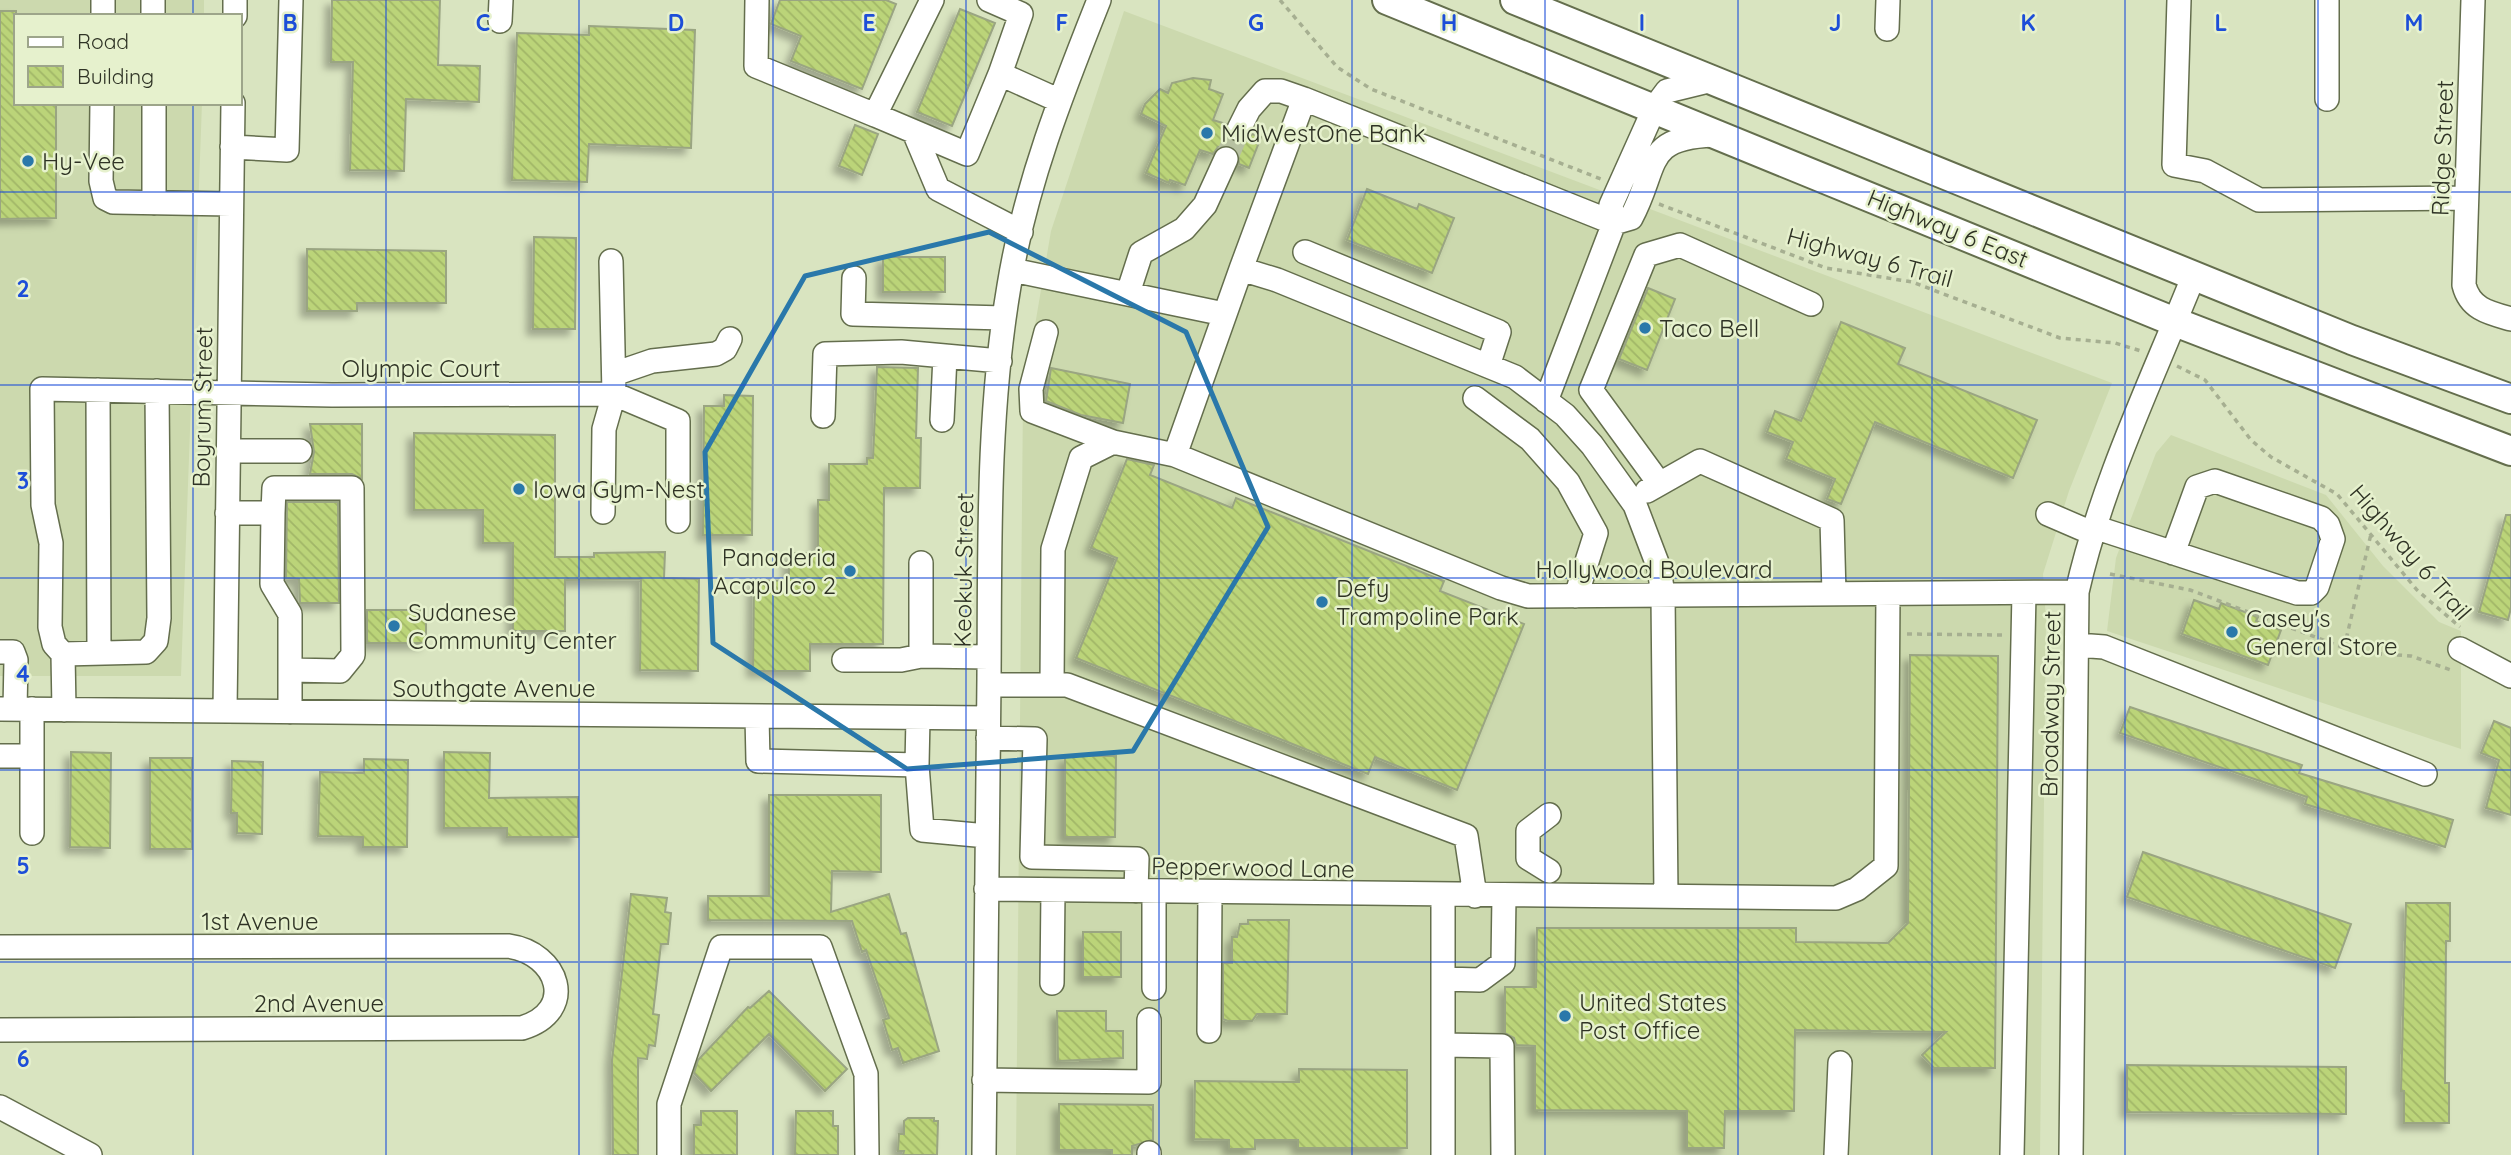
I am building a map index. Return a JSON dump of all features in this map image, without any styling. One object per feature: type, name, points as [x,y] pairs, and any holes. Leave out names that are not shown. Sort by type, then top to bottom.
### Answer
[{"type":"main road","name":"Highway 6 East","points":[[1387,0],[1655,107],[2175,322],[2511,451]]},
{"type":"main road","name":"Highway 6 East","points":[[1514,0],[2352,340],[2511,399]]},
{"type":"street","points":[[232,147],[287,150],[290,0]]},
{"type":"street","points":[[757,0],[755,66],[967,154],[1021,14],[989,0]]},
{"type":"street","points":[[875,115],[932,0]]},
{"type":"street","name":"Keokuk Street","points":[[984,1155],[991,463],[1004,318],[1030,190],[1098,0]]},
{"type":"street","points":[[1887,29],[1888,0]]},
{"type":"street","points":[[2179,0],[2174,165],[2205,171],[2259,200],[2466,198]]},
{"type":"street","points":[[2326,99],[2327,0]]},
{"type":"street","name":"Ridge Street","points":[[2473,0],[2464,285],[2467,297],[2487,313],[2511,319]]},
{"type":"street","points":[[1000,74],[1060,101]]},
{"type":"street","points":[[1546,401],[1614,223],[1611,205],[1655,107],[1668,92],[1712,80]]},
{"type":"street","points":[[1239,129],[1249,109],[1265,91],[1281,92],[1614,223],[1631,218],[1642,197],[1658,152],[1673,140],[1720,134]]},
{"type":"street","points":[[1175,455],[1304,99]]},
{"type":"street","points":[[102,105],[101,181],[105,198],[113,202],[231,204]]},
{"type":"street","points":[[154,105],[155,203]]},
{"type":"street","name":"Boyrum Street","points":[[225,711],[233,105]]},
{"type":"street","points":[[914,132],[938,189],[1021,232]]},
{"type":"street","points":[[1128,293],[1141,253],[1184,229],[1205,205],[1226,159]]},
{"type":"street","points":[[1659,483],[1591,390],[1646,255],[1680,245],[1811,304]]},
{"type":"street","points":[[1305,252],[1499,332],[1488,366]]},
{"type":"street","points":[[603,512],[604,429],[614,384],[611,261]]},
{"type":"street","points":[[1241,269],[1341,306],[1515,377],[1564,415],[1592,445],[1633,501],[1659,568],[1663,595],[1665,896]]},
{"type":"street","points":[[1012,270],[1224,314]]},
{"type":"street","points":[[1341,306],[1354,273]]},
{"type":"street","name":"Broadway Street","points":[[2071,1155],[2077,592],[2093,530],[2194,275]]},
{"type":"street","points":[[854,278],[853,314],[1004,318]]},
{"type":"street","points":[[1391,327],[1405,293]]},
{"type":"street","points":[[1440,346],[1455,314]]},
{"type":"street","name":"Hollywood Boulevard","points":[[1046,332],[1031,389],[1032,411],[1113,442],[1175,455],[1501,589],[1528,596],[2077,592]]},
{"type":"street","points":[[614,384],[652,361],[716,354],[725,349],[730,339]]},
{"type":"street","points":[[823,416],[825,354],[901,352],[1000,360]]},
{"type":"street","points":[[942,420],[945,356]]},
{"type":"street","points":[[614,384],[678,421],[678,521]]},
{"type":"street","name":"Olympic Court","points":[[63,654],[54,644],[50,627],[51,543],[43,505],[42,389],[229,393],[614,384]]},
{"type":"street","points":[[98,390],[99,653]]},
{"type":"street","points":[[64,710],[63,654],[146,652],[156,641],[159,618],[157,391]]},
{"type":"street","points":[[1475,398],[1530,439],[1568,482],[1596,533],[1576,596]]},
{"type":"street","points":[[1052,685],[1054,549],[1081,458],[1113,442]]},
{"type":"street","points":[[228,451],[300,451]]},
{"type":"street","points":[[1633,501],[1659,483],[1700,461],[1832,520],[1834,594]]},
{"type":"street","points":[[2048,514],[2297,593],[2311,593],[2318,587],[2333,539],[2329,524],[2321,518],[2215,481],[2197,487],[2173,553]]},
{"type":"street","points":[[290,670],[340,671],[353,655],[352,488],[274,488],[272,584],[290,614],[290,670],[290,712]]},
{"type":"street","points":[[227,513],[273,513]]},
{"type":"street","points":[[921,563],[921,656]]},
{"type":"street","points":[[2012,1155],[2024,593]]},
{"type":"street","points":[[1888,594],[1888,634]]},
{"type":"street","name":"Pepperwood Lane","points":[[986,889],[1511,897],[1836,898],[1857,889],[1886,866],[1888,634]]},
{"type":"street","points":[[2077,645],[2104,647],[2425,774]]},
{"type":"street","points":[[2460,649],[2511,676]]},
{"type":"street","points":[[0,652],[13,652],[16,660],[15,709],[32,756],[32,833]]},
{"type":"street","points":[[844,660],[901,660],[921,656],[989,657]]},
{"type":"street","points":[[989,685],[1068,685],[1466,836],[1475,896]]},
{"type":"street","name":"Southgate Avenue","points":[[15,709],[918,718],[988,728],[1035,739],[1032,856],[1137,859],[1145,891]]},
{"type":"street","points":[[757,716],[758,761],[918,765]]},
{"type":"street","points":[[918,718],[922,830],[987,836]]},
{"type":"street","points":[[0,756],[32,756]]},
{"type":"street","points":[[1549,815],[1528,831],[1528,858],[1549,871]]},
{"type":"street","points":[[1052,983],[1054,890]]},
{"type":"street","points":[[1145,891],[1154,988]]},
{"type":"street","points":[[1209,1031],[1210,892]]},
{"type":"street","points":[[1443,896],[1443,1155]]},
{"type":"street","points":[[1443,979],[1480,980],[1503,964],[1511,897]]},
{"type":"street","name":"1st Avenue","points":[[0,947],[520,947]]},
{"type":"street","name":"2nd Avenue","points":[[0,1030],[522,1028],[546,1016],[557,991],[554,976],[545,964],[534,953],[520,947]]},
{"type":"street","points":[[669,1155],[669,1104],[720,947],[820,947],[866,1074],[867,1155]]},
{"type":"street","points":[[985,1080],[1149,1082],[1149,1020]]},
{"type":"street","points":[[1443,1045],[1502,1046],[1503,1155]]},
{"type":"street","points":[[1836,1155],[1840,1063]]},
{"type":"street","points":[[0,1107],[90,1155]]},
{"type":"path","points":[[1280,0],[1337,67],[1371,89],[1619,186]]},
{"type":"path","name":"Highway 6 Trail","points":[[1642,197],[1826,268],[1912,282],[2060,338],[2115,343],[2161,357],[2205,380],[2251,440],[2271,457],[2337,494],[2417,590],[2462,629],[2460,649]]},
{"type":"path","points":[[2344,648],[2371,534]]},
{"type":"path","points":[[2110,574],[2190,590],[2355,652],[2411,656],[2456,673]]},
{"type":"path","points":[[1888,634],[2023,635]]},
{"type":"highlighted area","points":[[989,232],[1186,332],[1268,527],[1133,751],[907,769],[713,643],[705,452],[805,276]]},
{"type":"shaded area","points":[[0,0],[204,0],[204,14],[14,14],[14,105],[202,105],[181,676],[0,676]]},
{"type":"shaded area","points":[[1124,11],[2112,383],[2069,491],[2043,574],[2046,620],[2040,1155],[1016,1155],[1023,396],[1051,231]]},
{"type":"shaded area","points":[[2171,435],[2326,495],[2383,566],[2439,622],[2461,631],[2461,749],[2107,631],[2116,558],[2156,453]]},
{"type":"building","points":[[332,0],[440,0],[438,65],[480,66],[479,102],[406,99],[404,171],[350,170],[353,62],[331,62]]},
{"type":"building","points":[[780,0],[886,0],[896,4],[862,89],[791,61],[801,36],[771,24]]},
{"type":"building","points":[[960,9],[995,23],[952,126],[917,112]]},
{"type":"building","name":"Hy-Vee","points":[[0,11],[16,11],[14,105],[56,105],[56,218],[0,219]]},
{"type":"building","points":[[589,26],[695,30],[691,148],[589,144],[587,182],[512,180],[517,33],[589,35]]},
{"type":"building","name":"MidWestOne Bank","points":[[1193,78],[1211,80],[1209,89],[1223,94],[1213,120],[1226,124],[1227,136],[1232,141],[1246,141],[1252,134],[1261,137],[1249,168],[1239,164],[1238,151],[1231,146],[1218,147],[1213,154],[1200,150],[1185,185],[1170,180],[1169,183],[1146,173],[1166,126],[1141,114],[1145,104],[1160,89],[1168,93],[1172,83]]},
{"type":"building","points":[[855,125],[878,134],[862,175],[839,166]]},
{"type":"building","points":[[1367,189],[1417,209],[1419,204],[1454,218],[1432,273],[1347,240]]},
{"type":"building","points":[[534,237],[576,238],[575,329],[533,329]]},
{"type":"building","points":[[307,249],[446,251],[446,303],[357,303],[357,311],[307,311]]},
{"type":"building","points":[[883,257],[945,257],[945,292],[883,292]]},
{"type":"building","name":"Taco Bell","points":[[1648,288],[1675,299],[1647,370],[1619,359]]},
{"type":"building","points":[[1841,322],[1905,348],[1898,364],[2037,420],[2013,478],[1875,422],[1841,504],[1827,499],[1835,479],[1786,459],[1793,442],[1767,432],[1775,411],[1801,421]]},
{"type":"building","points":[[877,367],[918,368],[916,438],[921,438],[920,488],[884,488],[883,644],[810,644],[810,671],[753,671],[754,580],[789,581],[789,553],[818,553],[818,500],[829,500],[829,464],[867,464],[867,458],[873,458]]},
{"type":"building","points":[[1051,368],[1130,384],[1123,423],[1081,415],[1046,401]]},
{"type":"building","points":[[724,395],[753,396],[752,535],[703,535],[704,406],[724,406]]},
{"type":"building","points":[[310,424],[362,424],[362,479],[352,474],[310,474],[314,452]]},
{"type":"building","points":[[414,433],[555,435],[555,557],[594,557],[594,553],[665,552],[664,578],[699,579],[698,671],[640,670],[641,579],[565,580],[565,631],[513,631],[513,543],[483,543],[483,510],[414,510]]},
{"type":"building","points":[[1127,459],[1154,465],[1150,475],[1232,508],[1236,498],[1444,581],[1440,591],[1524,624],[1457,790],[1375,757],[1368,774],[1076,658],[1117,558],[1091,548]]},
{"type":"building","points":[[287,502],[338,502],[339,603],[300,603],[299,579],[286,578]]},
{"type":"building","points":[[2506,515],[2511,515],[2511,608],[2508,620],[2479,612]]},
{"type":"building","name":"Casey's General Store","points":[[2194,600],[2219,609],[2221,603],[2258,617],[2256,621],[2281,630],[2268,665],[2182,634]]},
{"type":"building","name":"Sudanese Community Center","points":[[367,610],[426,610],[426,643],[367,643]]},
{"type":"building","points":[[1910,655],[1998,656],[1995,1068],[1934,1068],[1922,1055],[1946,1032],[1795,1030],[1794,1111],[1725,1111],[1724,1148],[1687,1148],[1687,1111],[1535,1110],[1535,1046],[1516,1045],[1514,1038],[1505,1033],[1505,987],[1536,987],[1537,928],[1796,928],[1796,942],[1888,943],[1908,923]]},
{"type":"building","points":[[2130,707],[2302,765],[2299,773],[2453,820],[2445,847],[2305,804],[2307,797],[2120,733]]},
{"type":"building","points":[[2494,721],[2511,728],[2511,815],[2486,808],[2499,760],[2481,753]]},
{"type":"building","points":[[71,752],[111,753],[110,848],[70,847]]},
{"type":"building","points":[[444,752],[490,753],[489,798],[578,797],[578,837],[507,837],[507,828],[444,828]]},
{"type":"building","points":[[1065,756],[1116,756],[1115,837],[1065,837]]},
{"type":"building","points":[[150,758],[192,758],[192,849],[150,849]]},
{"type":"building","points":[[364,759],[408,760],[407,847],[363,847],[363,837],[318,836],[320,772],[364,773]]},
{"type":"building","points":[[232,761],[263,762],[262,834],[237,833],[237,813],[231,813]]},
{"type":"building","points":[[769,795],[881,795],[881,872],[832,871],[831,912],[889,894],[901,934],[906,933],[939,1051],[903,1063],[898,1048],[892,1050],[883,1020],[889,1018],[866,950],[862,952],[852,921],[708,920],[708,896],[769,896]]},
{"type":"building","points":[[2143,852],[2351,924],[2335,968],[2127,897]]},
{"type":"building","points":[[631,894],[667,898],[665,912],[671,913],[668,944],[661,944],[653,1014],[659,1015],[655,1046],[649,1045],[647,1059],[638,1058],[638,1155],[613,1155],[612,1060]]},
{"type":"building","points":[[2406,903],[2450,903],[2450,941],[2446,941],[2445,1083],[2449,1083],[2449,1123],[2404,1123],[2404,1091],[2401,1091]]},
{"type":"building","points":[[1248,920],[1289,920],[1287,1014],[1257,1014],[1252,1021],[1228,1021],[1223,1019],[1223,963],[1232,963],[1232,937],[1237,937],[1240,924],[1248,924]]},
{"type":"building","points":[[1083,932],[1121,932],[1121,977],[1083,977]]},
{"type":"building","points":[[769,991],[847,1069],[825,1091],[769,1034],[711,1091],[694,1073],[698,1060],[748,1007]]},
{"type":"building","points":[[1057,1011],[1106,1011],[1106,1031],[1123,1031],[1123,1058],[1058,1061]]},
{"type":"building","points":[[2127,1065],[2346,1067],[2346,1114],[2127,1112]]},
{"type":"building","points":[[1299,1069],[1407,1070],[1407,1148],[1298,1148],[1298,1140],[1255,1140],[1255,1149],[1229,1149],[1229,1140],[1194,1139],[1195,1081],[1299,1082]]},
{"type":"building","points":[[1059,1104],[1153,1105],[1153,1140],[1132,1146],[1132,1155],[1112,1155],[1112,1150],[1059,1150]]},
{"type":"building","points":[[701,1111],[737,1111],[737,1155],[694,1155],[694,1125],[701,1125]]},
{"type":"building","points":[[796,1111],[833,1111],[833,1126],[838,1126],[838,1155],[795,1155]]},
{"type":"building","points":[[908,1118],[934,1118],[934,1121],[938,1121],[937,1155],[903,1155],[904,1151],[898,1151],[899,1134],[904,1134],[904,1121]]},
{"type":"tunnel","points":[[1226,159],[1239,129]]},
{"type":"place","name":"MidWestOne Bank","points":[[1207,133]]},
{"type":"place","name":"Hy-Vee","points":[[28,161]]},
{"type":"place","name":"Taco Bell","points":[[1645,328]]},
{"type":"place","name":"Iowa Gym-Nest","points":[[519,489]]},
{"type":"place","name":"Panaderia Acapulco 2","points":[[850,571]]},
{"type":"place","name":"Defy Trampoline Park","points":[[1322,602]]},
{"type":"place","name":"Sudanese Community Center","points":[[394,626]]},
{"type":"place","name":"Casey's General Store","points":[[2232,632]]},
{"type":"place","name":"United States Post Office","points":[[1565,1016]]}]
